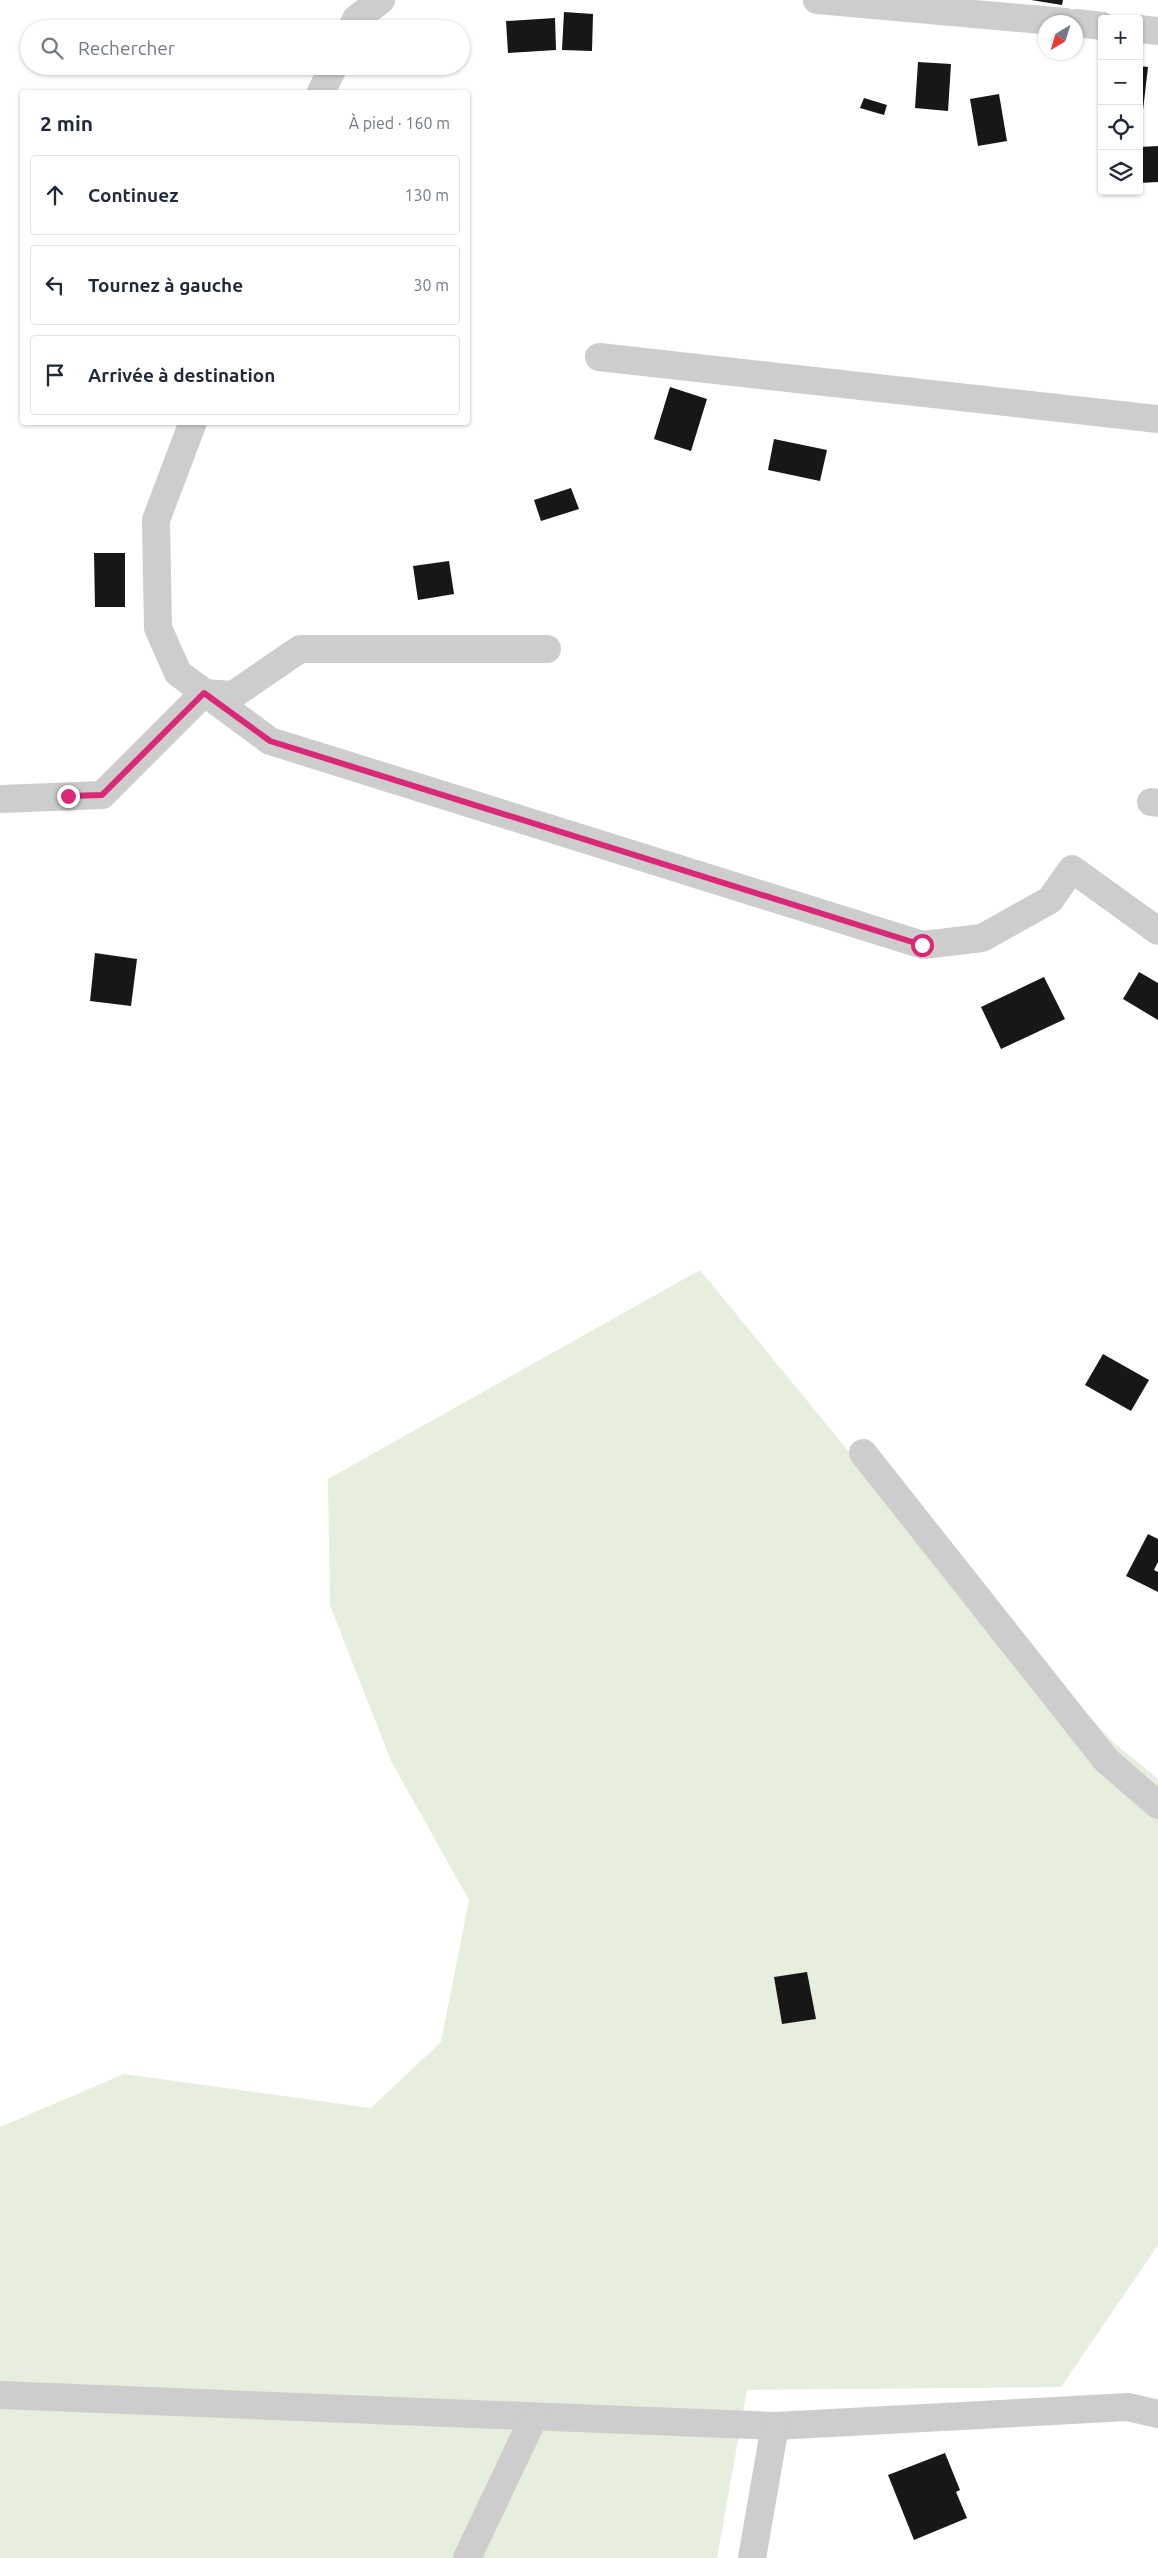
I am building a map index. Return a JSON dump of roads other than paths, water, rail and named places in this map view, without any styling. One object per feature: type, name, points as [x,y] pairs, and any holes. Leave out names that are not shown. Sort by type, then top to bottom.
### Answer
[{"type":"street","points":[[356,20],[380,0]]},
{"type":"street","points":[[817,0],[1038,20]]},
{"type":"street","points":[[1083,25],[1098,26]]},
{"type":"street","points":[[1143,29],[1158,31]]},
{"type":"street","points":[[322,90],[330,75]]},
{"type":"street","points":[[599,357],[1158,418]]},
{"type":"street","points":[[192,425],[156,520],[158,628],[178,673],[270,741],[922,945],[982,938],[1050,900],[1072,869],[1158,931]]},
{"type":"street","points":[[0,799],[102,795],[204,693],[233,695],[300,649],[547,649]]},
{"type":"street","points":[[863,1453],[1106,1760],[1158,1805]]},
{"type":"street","points":[[0,2395],[775,2426],[1128,2407],[1158,2414]]},
{"type":"street","points":[[467,2558],[534,2417]]},
{"type":"street","points":[[752,2558],[775,2426]]}]
